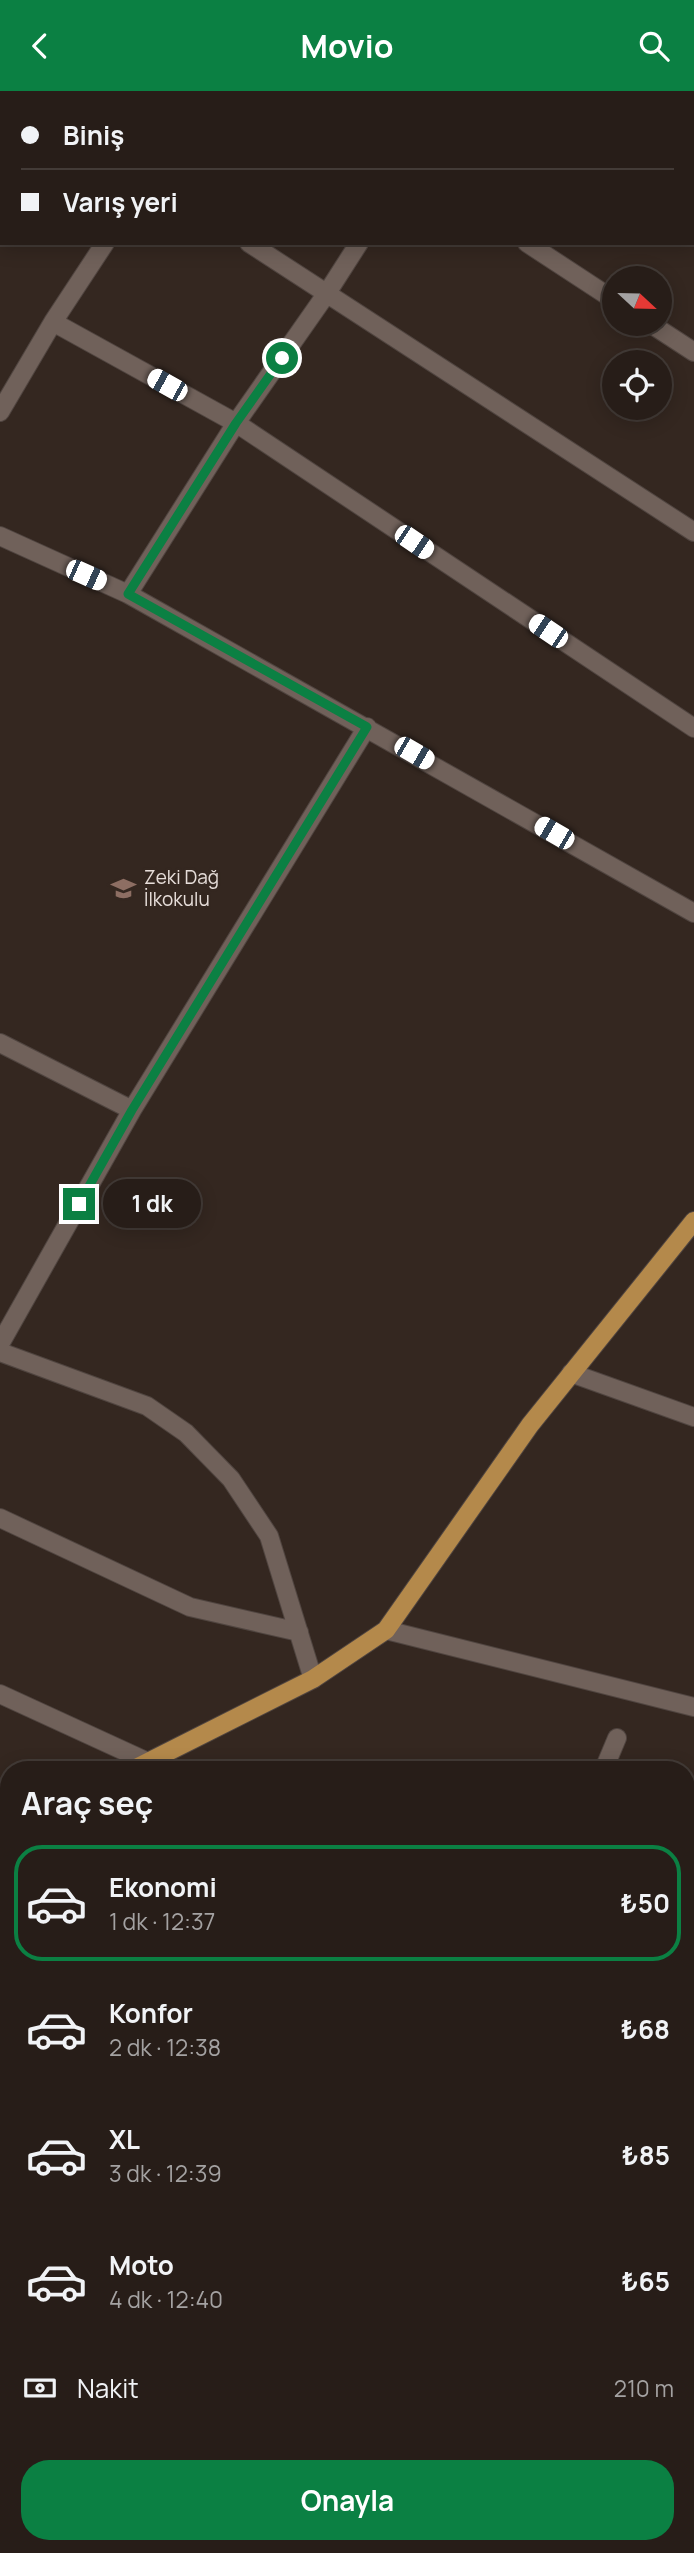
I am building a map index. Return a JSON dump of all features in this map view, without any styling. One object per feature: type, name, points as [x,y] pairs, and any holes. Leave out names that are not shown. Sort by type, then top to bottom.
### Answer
[{"type":"main road","points":[[149,1761],[313,1679],[386,1630],[530,1425],[694,1221]]},
{"type":"street","points":[[0,412],[53,322],[104,245]]},
{"type":"street","points":[[252,245],[694,532]]},
{"type":"street","points":[[128,594],[236,423],[358,245]]},
{"type":"street","points":[[530,245],[602,292]]},
{"type":"street","points":[[53,322],[236,423],[694,728]]},
{"type":"street","points":[[669,336],[694,352]]},
{"type":"street","points":[[0,536],[128,594],[694,913]]},
{"type":"street","points":[[0,1344],[132,1110],[367,727]]},
{"type":"street","points":[[0,1043],[132,1110]]},
{"type":"street","points":[[0,1352],[147,1406],[186,1433],[231,1479],[269,1536],[313,1679]]},
{"type":"street","points":[[571,1373],[694,1417]]},
{"type":"street","points":[[0,1518],[190,1607],[299,1632]]},
{"type":"street","points":[[386,1630],[694,1707]]},
{"type":"street","points":[[0,1694],[133,1761]]},
{"type":"street","points":[[607,1761],[617,1738]]},
{"type":"place","name":"Zeki Dağ İlkokulu","points":[[124,888]]},
{"type":"route","points":[[79,1204],[132,1110],[367,727],[128,594],[236,423],[282,358]]}]
